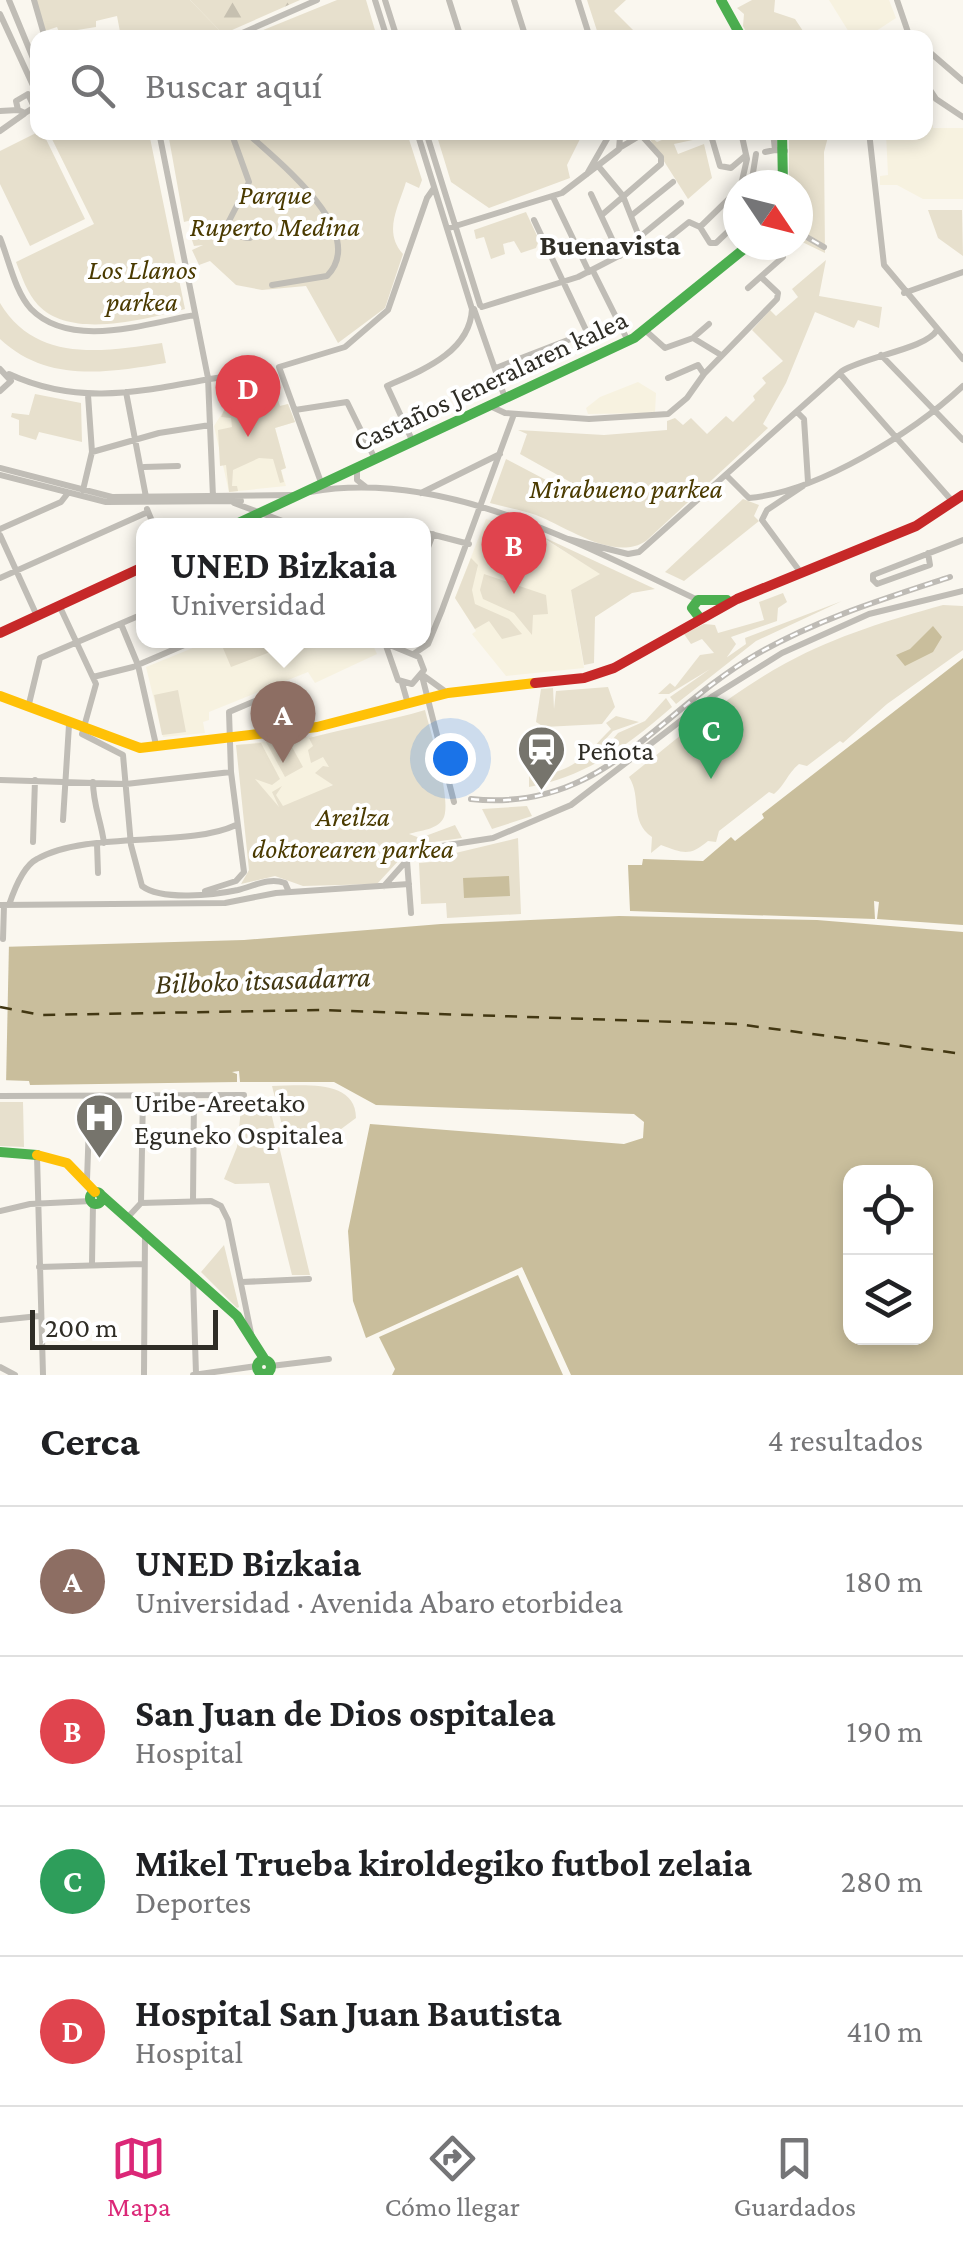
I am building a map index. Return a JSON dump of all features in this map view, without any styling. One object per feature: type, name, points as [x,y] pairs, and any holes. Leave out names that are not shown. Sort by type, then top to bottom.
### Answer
[{"type":"street","points":[[10,0],[30,50]]},
{"type":"street","points":[[34,0],[43,30]]},
{"type":"street","points":[[249,30],[317,0]]},
{"type":"street","points":[[375,0],[384,30]]},
{"type":"street","points":[[385,0],[394,30]]},
{"type":"street","points":[[449,0],[458,30]]},
{"type":"street","points":[[514,0],[523,30]]},
{"type":"street","points":[[578,0],[587,30]]},
{"type":"street","points":[[721,0],[738,30]]},
{"type":"street","points":[[898,0],[907,30]]},
{"type":"street","points":[[0,14],[30,84]]},
{"type":"street","points":[[933,55],[963,80]]},
{"type":"street","points":[[0,132],[13,123],[28,78]]},
{"type":"street","points":[[22,94],[30,98]]},
{"type":"street","points":[[933,94],[963,117]]},
{"type":"street","points":[[2,110],[19,109],[30,103]]},
{"type":"street","points":[[161,140],[208,378],[213,498]]},
{"type":"street","points":[[234,140],[249,182],[228,217],[236,233]]},
{"type":"street","points":[[254,140],[315,200],[336,228],[339,245],[339,258],[327,276],[272,285]]},
{"type":"street","points":[[419,140],[443,215],[452,229]]},
{"type":"street","points":[[428,140],[504,398]]},
{"type":"street","points":[[583,180],[607,140]]},
{"type":"street","points":[[609,140],[611,150],[633,140]]},
{"type":"street","points":[[620,140],[620,148]]},
{"type":"street","points":[[452,229],[553,196],[600,167],[626,140]]},
{"type":"street","points":[[603,214],[661,164],[661,157],[647,140]]},
{"type":"street","points":[[712,140],[720,166],[731,168],[745,156]]},
{"type":"street","points":[[742,140],[746,170]]},
{"type":"street","points":[[777,140],[780,151]]},
{"type":"street","points":[[781,140],[782,170]]},
{"type":"street","points":[[870,140],[882,259],[904,293],[963,359]]},
{"type":"street","points":[[240,154],[248,144],[258,144]]},
{"type":"street","points":[[756,170],[761,153],[780,151]]},
{"type":"street","points":[[600,167],[623,196],[642,240],[654,250],[684,225],[697,225],[723,202]]},
{"type":"street","points":[[632,215],[673,182]]},
{"type":"street","points":[[322,484],[279,367],[345,346],[388,310],[426,202],[434,188],[440,184],[444,190]]},
{"type":"street","points":[[591,194],[620,256]]},
{"type":"street","points":[[553,196],[628,341]]},
{"type":"street","points":[[426,202],[443,215]]},
{"type":"street","points":[[476,307],[591,271],[642,240],[681,204]]},
{"type":"street","points":[[534,220],[586,330]]},
{"type":"street","points":[[697,225],[710,244],[723,236]]},
{"type":"street","points":[[0,240],[30,308],[55,325],[105,330],[196,315]]},
{"type":"street","name":"Castaños Jeneralaren kalea","points":[[246,518],[628,341],[646,331],[731,260]]},
{"type":"street","points":[[748,288],[780,260]]},
{"type":"street","points":[[904,293],[963,272]]},
{"type":"street","points":[[489,405],[514,414],[656,418],[678,407],[721,355],[777,299],[778,293],[761,277]]},
{"type":"street","points":[[412,440],[388,386],[436,362],[470,330],[476,307]]},
{"type":"street","points":[[496,368],[586,330],[618,321]]},
{"type":"street","points":[[646,331],[665,348],[693,338],[709,324]]},
{"type":"street","points":[[470,330],[483,328]]},
{"type":"street","points":[[567,540],[628,554],[638,552],[727,476],[737,461],[850,366],[929,340],[937,330]]},
{"type":"street","points":[[693,338],[721,355]]},
{"type":"street","points":[[880,354],[963,440]]},
{"type":"street","points":[[668,378],[691,365],[698,365],[704,374]]},
{"type":"street","points":[[32,386],[3,392],[3,370],[32,386],[88,396],[240,374]]},
{"type":"street","points":[[59,605],[96,689],[81,728],[85,736],[123,755],[156,745],[317,727],[408,704],[429,703],[448,693],[597,675],[680,628],[700,608],[737,599],[916,526],[959,499],[841,375]]},
{"type":"street","points":[[800,573],[762,520],[767,510],[808,482],[936,412],[963,386]]},
{"type":"street","points":[[126,392],[151,518]]},
{"type":"street","points":[[83,490],[92,452],[88,396]]},
{"type":"street","points":[[295,410],[348,402],[374,458]]},
{"type":"street","points":[[796,412],[804,419],[808,482]]},
{"type":"street","points":[[431,637],[482,510],[514,414]]},
{"type":"street","points":[[92,452],[210,425]]},
{"type":"street","points":[[420,494],[430,484],[500,454]]},
{"type":"street","points":[[144,467],[178,466]]},
{"type":"street","points":[[358,466],[357,480],[368,487]]},
{"type":"street","points":[[0,472],[147,504],[213,498],[282,502]]},
{"type":"street","points":[[0,472],[106,502],[236,504],[368,487],[420,494],[482,510],[567,540],[685,594],[700,608]]},
{"type":"street","points":[[727,476],[749,498],[808,482]]},
{"type":"street","points":[[0,483],[10,477]]},
{"type":"street","points":[[37,616],[0,532],[61,502],[68,492]]},
{"type":"street","points":[[291,518],[287,504],[298,494]]},
{"type":"street","points":[[244,518],[252,500]]},
{"type":"street","points":[[0,578],[147,504]]},
{"type":"street","points":[[236,504],[243,518]]},
{"type":"street","points":[[236,504],[243,518]]},
{"type":"street","points":[[431,539],[433,534],[469,544]]},
{"type":"street","points":[[928,553],[930,565],[878,584],[873,580],[873,575],[928,553],[963,540]]},
{"type":"street","points":[[0,633],[136,569]]},
{"type":"street","points":[[384,886],[406,860],[423,848],[507,833],[571,805],[713,696],[782,652],[869,614],[963,592]]},
{"type":"street","points":[[28,708],[40,658],[136,617]]},
{"type":"street","points":[[121,624],[138,665],[156,745]]},
{"type":"street","points":[[93,677],[138,665],[177,648]]},
{"type":"street","points":[[386,648],[408,704]]},
{"type":"street","points":[[395,648],[414,654],[424,665],[422,676],[454,802]]},
{"type":"street","points":[[414,654],[422,648]]},
{"type":"street","points":[[392,668],[405,653]]},
{"type":"street","points":[[402,683],[412,684],[422,676]]},
{"type":"street","points":[[422,676],[448,693]]},
{"type":"street","points":[[0,696],[69,725],[140,748]]},
{"type":"street","points":[[204,892],[242,876],[228,738],[230,712],[255,701]]},
{"type":"street","points":[[63,820],[69,725]]},
{"type":"street","points":[[123,755],[135,872],[146,889],[204,892],[276,880],[285,883],[289,892]]},
{"type":"street","points":[[0,780],[126,784],[231,772]]},
{"type":"street","points":[[33,842],[35,780]]},
{"type":"street","points":[[93,782],[94,812],[102,824],[98,873]]},
{"type":"street","points":[[2,939],[4,905],[36,859],[101,844],[236,825]]},
{"type":"street","points":[[406,860],[411,913]]},
{"type":"street","points":[[4,905],[177,905],[409,884]]},
{"type":"street","points":[[128,1217],[141,1203],[142,1095]]},
{"type":"street","points":[[1,1096],[244,1095]]},
{"type":"street","points":[[90,1096],[87,1180],[95,1198],[92,1264]]},
{"type":"street","points":[[193,1202],[194,1096]]},
{"type":"street","points":[[0,1154],[37,1155],[66,1163],[87,1180]]},
{"type":"street","points":[[37,1155],[43,1375]]},
{"type":"street","points":[[0,1211],[95,1198],[128,1217],[237,1316],[251,1333],[268,1367]]},
{"type":"street","points":[[141,1203],[216,1203],[226,1212],[251,1333]]},
{"type":"street","points":[[144,1375],[145,1233]]},
{"type":"street","points":[[38,1268],[143,1264]]},
{"type":"street","points":[[193,1278],[194,1375],[329,1359]]},
{"type":"street","points":[[242,1282],[309,1279]]},
{"type":"street","points":[[0,1320],[39,1316]]},
{"type":"street","points":[[0,1368],[15,1375]]},
{"type":"shaded area","points":[[829,0],[889,0],[896,18],[878,30],[848,30]]},
{"type":"shaded area","points":[[933,128],[963,128],[963,199],[923,199],[897,185],[880,185],[880,176],[888,175],[886,140],[933,140]]},
{"type":"shaded area","points":[[268,371],[280,406],[288,404],[295,422],[275,428],[286,468],[281,470],[286,486],[229,492],[214,426],[245,377]]},
{"type":"shaded area","points":[[638,382],[656,393],[655,413],[588,414],[586,408],[600,397]]},
{"type":"shaded area","points":[[486,519],[533,532],[601,574],[571,590],[584,668],[506,676],[472,634],[476,631],[455,598]]},
{"type":"shaded area","points":[[193,648],[374,648],[377,654],[315,683],[308,672],[209,712],[209,720],[203,722],[205,733],[163,737],[146,667]]},
{"type":"shaded area","points":[[312,736],[339,781],[305,800],[305,810],[256,819],[236,745]]},
{"type":"green space","points":[[36,0],[190,0],[219,30],[120,30],[117,16],[96,21],[96,27],[45,30]]},
{"type":"green space","points":[[190,0],[300,0],[232,30],[219,30]]},
{"type":"green space","points":[[337,0],[366,0],[375,30],[263,30]]},
{"type":"green space","points":[[587,0],[626,0],[614,11],[633,30],[597,30]]},
{"type":"green space","points":[[752,0],[775,0],[774,12],[795,19],[802,30],[745,30],[744,14],[737,8]]},
{"type":"green space","points":[[30,136],[30,140],[46,140],[85,219],[30,246],[0,184],[0,151]]},
{"type":"green space","name":"Los Llanos parkea","points":[[52,140],[150,140],[185,309],[130,321],[88,324],[52,316],[38,305],[16,262],[94,224]]},
{"type":"green space","name":"Parque Ruperto Medina","points":[[169,140],[409,140],[422,180],[419,188],[406,182],[396,210],[394,237],[403,254],[385,308],[338,343],[306,286],[262,290],[236,285],[210,261],[199,265],[192,250],[203,245],[194,246],[190,234],[197,231],[192,220],[184,222]]},
{"type":"green space","points":[[438,140],[580,140],[567,165],[570,178],[489,208],[451,182]]},
{"type":"green space","points":[[650,140],[693,140],[674,144],[678,154],[704,144],[712,178],[688,199]]},
{"type":"green space","points":[[789,140],[827,140],[825,253],[813,247],[813,170],[789,170]]},
{"type":"green space","points":[[928,210],[962,210],[963,256],[938,238]]},
{"type":"green space","points":[[526,212],[539,240],[536,248],[521,253],[514,241],[503,244],[505,254],[491,259],[484,237],[476,239],[474,230]]},
{"type":"green space","name":"Mirabueno parkea","points":[[826,260],[819,296],[882,307],[879,328],[858,320],[854,328],[815,312],[786,383],[763,424],[768,428],[646,541],[633,546],[605,545],[536,515],[490,503],[506,459],[567,491],[572,483],[520,454],[527,434],[518,430],[604,435],[667,430],[667,421],[675,418],[683,425],[691,418],[707,434],[726,416],[733,422],[755,400],[753,396],[766,383],[762,378],[783,361],[752,330],[770,310],[776,316],[798,297],[792,289]]},
{"type":"green space","points":[[0,303],[32,336],[51,344],[94,350],[162,343],[166,363],[78,371],[37,363],[0,339]]},
{"type":"green space","points":[[268,371],[280,406],[288,404],[295,422],[275,428],[286,468],[281,470],[284,482],[280,483],[273,459],[259,458],[233,470],[232,486],[237,486],[238,491],[229,492],[226,465],[220,466],[218,430],[232,427],[231,418],[221,417],[235,387],[219,384]]},
{"type":"green space","points":[[35,394],[81,403],[82,442],[39,432],[36,440],[19,435],[19,420],[11,417],[12,413],[29,415]]},
{"type":"green space","points":[[743,499],[759,505],[754,516],[759,521],[684,581],[665,572]]},
{"type":"green space","points":[[539,535],[655,589],[632,593],[595,617],[594,663],[584,665],[571,590],[600,574]]},
{"type":"green space","points":[[471,558],[478,565],[472,590],[475,604],[509,619],[522,634],[502,639],[489,621],[475,629],[455,598]]},
{"type":"green space","points":[[484,574],[546,595],[548,614],[533,615],[532,635],[514,613],[483,599],[480,590]]},
{"type":"green space","points":[[783,593],[787,602],[778,608],[777,621],[731,637],[736,644],[725,660],[669,694],[658,694],[670,683],[675,687],[700,655],[714,653],[702,639],[691,644],[684,634],[704,624],[715,625],[718,633],[764,620],[759,602]]},
{"type":"green space","points":[[842,601],[756,641],[676,704],[670,697],[746,644],[745,638]]},
{"type":"green space","points":[[943,605],[963,606],[963,650],[887,704],[843,743],[840,741],[807,766],[799,764],[774,794],[769,792],[719,831],[716,842],[708,841],[686,852],[661,845],[651,853],[652,837],[641,824],[629,777],[724,702],[786,663],[844,636]]},
{"type":"green space","points":[[223,648],[278,649],[231,667]]},
{"type":"green space","points":[[608,687],[615,707],[602,724],[544,727],[536,722],[541,689],[553,688],[554,709],[556,691]]},
{"type":"green space","points":[[178,690],[186,732],[162,735],[154,695]]},
{"type":"green space","points":[[666,698],[672,707],[606,757],[570,775],[529,787],[529,773],[555,772],[576,763],[611,729],[606,723],[616,716],[639,722],[613,731],[602,743],[606,747],[618,733],[645,721]]},
{"type":"green space","name":"Areilza doktorearen parkea","points":[[425,710],[443,783],[445,811],[436,825],[409,834],[420,838],[455,825],[462,838],[413,845],[377,884],[303,886],[275,876],[241,884],[249,870],[236,745],[261,743],[280,779],[272,785],[255,779],[279,807],[272,792],[282,786],[276,795],[283,806],[333,785],[315,773],[323,766],[329,767],[323,757],[311,763],[308,750],[313,746],[309,738]]},
{"type":"green space","points":[[307,737],[291,746],[283,758],[292,747],[303,767],[285,777],[266,742]]},
{"type":"green space","points":[[527,806],[532,816],[492,829],[482,809]]},
{"type":"green space","points":[[518,838],[521,914],[447,918],[446,903],[421,904],[419,863],[442,861],[443,856]]},
{"type":"green space","points":[[272,1086],[337,1090],[354,1105],[356,1118],[329,1138],[285,1137]]},
{"type":"green space","points":[[266,1098],[310,1275],[292,1275],[269,1183],[235,1184],[224,1179],[237,1147],[242,1099]]},
{"type":"green space","points":[[0,1102],[23,1102],[24,1147],[0,1146]]},
{"type":"green space","points":[[224,1245],[239,1307],[237,1308],[201,1272]]},
{"type":"water","points":[[933,626],[942,637],[933,652],[905,666],[896,655],[910,649]]},
{"type":"water","points":[[963,658],[963,925],[877,919],[879,902],[874,901],[875,919],[630,911],[628,865],[642,865],[643,859],[703,861],[731,837],[735,841],[764,818],[762,814]]},
{"type":"water","points":[[509,876],[510,896],[464,898],[463,878]]},
{"type":"water","name":"Bilboko itsasadarra","points":[[619,916],[817,920],[963,932],[963,1375],[571,1375],[522,1267],[366,1338],[353,1301],[348,1231],[370,1124],[624,1144],[643,1138],[644,1122],[634,1114],[376,1105],[334,1082],[240,1082],[239,1071],[232,1072],[237,1074],[237,1082],[30,1085],[29,1081],[0,1080],[0,947],[244,940],[441,924]]},
{"type":"water","points":[[518,1275],[563,1375],[392,1375],[395,1369],[379,1337]]},
{"type":"pier","points":[[0,942],[9,942],[6,1085],[0,1085]]},
{"type":"ferry route","points":[[0,1007],[41,1015],[321,1010],[737,1024],[963,1054]]},
{"type":"railway","points":[[813,241],[824,247]]},
{"type":"railway","points":[[471,799],[517,799],[557,791],[593,775],[757,654],[827,620],[950,577]]},
{"type":"traffic: fast","points":[[721,0],[738,30]]},
{"type":"traffic: fast","points":[[782,140],[783,170]]},
{"type":"traffic: fast","points":[[249,518],[634,338],[730,260]]},
{"type":"traffic: fast","points":[[699,617],[692,608],[698,600],[727,600]]},
{"type":"traffic: fast","points":[[0,1152],[37,1155]]},
{"type":"traffic: fast","points":[[96,1192],[102,1198],[96,1204],[90,1198],[96,1192]]},
{"type":"traffic: fast","points":[[100,1194],[237,1316],[265,1360]]},
{"type":"traffic: fast","points":[[264,1360],[271,1367],[264,1374],[257,1367],[264,1360]]},
{"type":"traffic: slow","points":[[0,696],[140,748],[317,727],[448,693],[535,683]]},
{"type":"traffic: slow","points":[[37,1155],[67,1163],[95,1192]]},
{"type":"traffic: jam","points":[[535,683],[584,678],[614,668],[737,599],[916,526],[963,495]]},
{"type":"traffic: jam","points":[[0,633],[136,570]]},
{"type":"place","name":"Hospital San Juan Bautista","points":[[248,437]]},
{"type":"place","name":"San Juan de Dios ospitalea","points":[[514,594]]},
{"type":"place","name":"UNED Bizkaia","points":[[283,763]]},
{"type":"place","name":"Mikel Trueba kiroldegiko futbol zelaia","points":[[711,779]]},
{"type":"place","name":"Peñota","points":[[542,792]]},
{"type":"place","name":"Uribe-Areetako Eguneko Ospitalea","points":[[99,1160]]},
{"type":"district","name":"Buenavista","points":[[610,245]]}]
